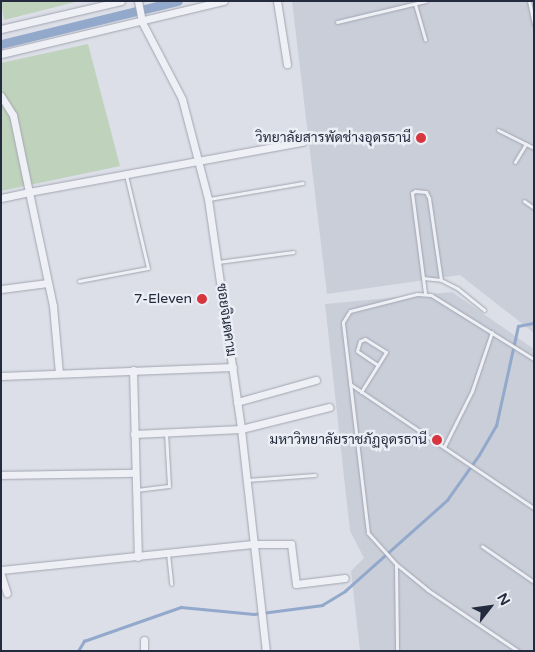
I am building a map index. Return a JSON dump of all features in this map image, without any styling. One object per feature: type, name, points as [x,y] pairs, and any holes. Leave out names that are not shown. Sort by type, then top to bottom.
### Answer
[{"type":"street","points":[[1,29],[121,1]]},
{"type":"street","points":[[1,54],[224,1]]},
{"type":"street","points":[[277,1],[287,64]]},
{"type":"street","name":"ซอยจินตคาม","points":[[138,4],[142,20],[182,99],[208,199],[241,429],[266,651]]},
{"type":"street","points":[[1,96],[13,115],[48,283],[59,373]]},
{"type":"street","points":[[1,198],[199,159],[302,142]]},
{"type":"street","points":[[1,289],[48,283]]},
{"type":"street","points":[[1,376],[233,367]]},
{"type":"street","points":[[133,370],[138,557]]},
{"type":"street","points":[[237,402],[316,380]]},
{"type":"street","points":[[134,434],[241,429],[329,407]]},
{"type":"street","points":[[1,475],[135,473]]},
{"type":"street","points":[[1,570],[253,544],[290,544],[296,584],[346,578]]},
{"type":"street","points":[[1,575],[6,594]]},
{"type":"street","points":[[144,640],[144,651]]},
{"type":"lane","points":[[337,22],[426,1]]},
{"type":"lane","points":[[529,1],[534,24]]},
{"type":"lane","points":[[415,4],[425,40]]},
{"type":"lane","points":[[498,130],[534,148]]},
{"type":"lane","points":[[515,162],[526,144]]},
{"type":"lane","points":[[79,281],[148,268],[126,173]]},
{"type":"lane","points":[[208,199],[303,183]]},
{"type":"lane","points":[[425,294],[412,193],[415,191],[426,192],[429,198],[441,280]]},
{"type":"lane","points":[[524,201],[534,208]]},
{"type":"lane","points":[[218,262],[293,252]]},
{"type":"lane","points":[[423,278],[441,280],[457,288],[484,310]]},
{"type":"lane","points":[[518,651],[428,590],[396,564],[368,533],[364,523],[343,322],[346,314],[425,294],[438,297],[534,359]]},
{"type":"lane","points":[[444,448],[472,392],[492,332]]},
{"type":"lane","points":[[361,392],[378,365],[386,352],[365,339],[360,342],[357,351],[378,365]]},
{"type":"lane","points":[[350,384],[534,508]]},
{"type":"lane","points":[[136,490],[169,486],[166,433]]},
{"type":"lane","points":[[246,480],[314,475]]},
{"type":"lane","points":[[482,546],[534,582]]},
{"type":"lane","points":[[168,553],[171,584]]},
{"type":"lane","points":[[396,564],[397,651]]},
{"type":"shaded area","name":"วิทยาลัยสารพัดช่างอุดรธานี","points":[[292,1],[534,1],[534,333],[460,275],[327,294]]},
{"type":"shaded area","name":"มหาวิทยาลัยราชภัฏอุดรธานี","points":[[452,292],[534,349],[534,651],[360,651],[351,571],[364,558],[350,531],[325,304]]},
{"type":"green space","points":[[1,1],[79,1],[4,20]]},
{"type":"green space","points":[[88,44],[120,166],[1,191],[1,63]]},
{"type":"waterway","points":[[1,44],[178,1]]},
{"type":"waterway","points":[[78,651],[84,641],[181,607],[254,614],[322,605],[345,591],[447,500],[479,455],[496,426],[518,326],[534,323]]},
{"type":"place","name":"วิทยาลัยสารพัดช่างอุดรธานี","points":[[421,138]]},
{"type":"place","name":"7-Eleven","points":[[202,299]]},
{"type":"place","name":"มหาวิทยาลัยราชภัฏอุดรธานี","points":[[437,440]]}]
